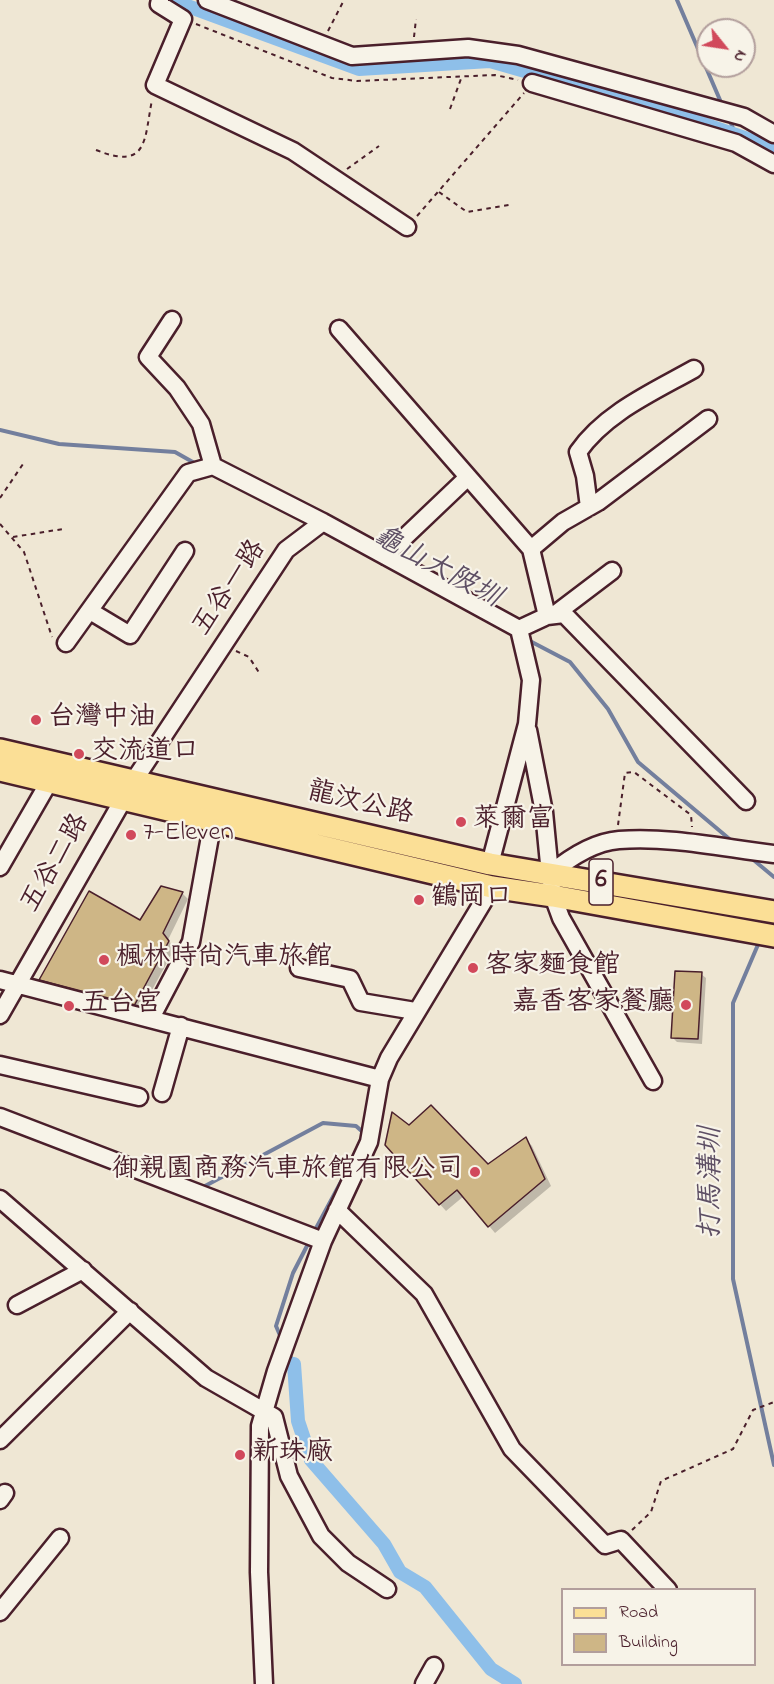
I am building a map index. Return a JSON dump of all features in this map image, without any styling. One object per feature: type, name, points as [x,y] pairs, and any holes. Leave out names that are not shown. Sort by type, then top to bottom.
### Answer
[{"type":"main road","name":"龍汶公路","points":[[0,750],[490,864],[774,912]]},
{"type":"main road","name":"龍汶公路","points":[[0,770],[492,887],[774,936]]},
{"type":"main road","points":[[490,864],[492,887]]},
{"type":"street","points":[[160,0],[159,4],[183,19],[154,85],[293,152],[407,227]]},
{"type":"street","points":[[207,0],[352,56],[468,48],[518,56],[744,117],[774,134]]},
{"type":"street","points":[[532,83],[736,142],[774,164]]},
{"type":"street","points":[[677,125],[682,101]]},
{"type":"street","points":[[172,320],[148,357],[177,388],[201,424],[208,468]]},
{"type":"street","points":[[339,329],[531,549],[551,616]]},
{"type":"street","points":[[589,507],[585,476],[578,452],[589,436],[616,414],[694,369]]},
{"type":"street","points":[[531,549],[563,522],[589,507],[708,419]]},
{"type":"street","points":[[66,644],[188,473],[208,468],[323,522],[519,629],[531,680],[527,724],[490,864]]},
{"type":"street","points":[[385,556],[468,477]]},
{"type":"street","name":"五谷一路","points":[[134,782],[286,550],[323,522]]},
{"type":"street","points":[[90,611],[130,635],[184,551]]},
{"type":"street","points":[[551,616],[612,571]]},
{"type":"street","points":[[519,629],[551,616],[564,614],[746,801]]},
{"type":"street","points":[[527,724],[544,812],[553,896],[561,918],[653,1081]]},
{"type":"street","points":[[0,867],[49,782]]},
{"type":"street","name":"五谷二路","points":[[0,1015],[123,800]]},
{"type":"street","points":[[151,1018],[191,942],[213,820]]},
{"type":"street","points":[[550,874],[572,856],[617,840],[676,841],[774,854]]},
{"type":"street","points":[[264,1684],[259,1560],[260,1426],[320,1239],[338,1210],[369,1142],[380,1078],[415,1011],[492,887]]},
{"type":"street","points":[[299,968],[350,979],[361,1002],[415,1011]]},
{"type":"street","points":[[0,980],[380,1078]]},
{"type":"street","points":[[162,1093],[181,1026]]},
{"type":"street","points":[[0,1065],[139,1096]]},
{"type":"street","points":[[0,1117],[320,1239]]},
{"type":"street","points":[[0,1199],[206,1378],[274,1417],[289,1476],[321,1536],[348,1563],[387,1589]]},
{"type":"street","points":[[338,1210],[424,1294],[512,1449],[605,1545],[621,1540],[666,1588]]},
{"type":"street","points":[[17,1305],[83,1270]]},
{"type":"street","points":[[0,1440],[130,1311]]},
{"type":"street","points":[[0,1612],[60,1538]]},
{"type":"street","points":[[424,1684],[434,1666]]},
{"type":"path","points":[[322,44],[344,2]]},
{"type":"path","points":[[412,52],[416,19]]},
{"type":"path","points":[[450,109],[462,76]]},
{"type":"path","points":[[407,227],[532,83]]},
{"type":"path","points":[[96,150],[117,158],[135,154],[146,141],[154,85]]},
{"type":"path","points":[[334,179],[379,146]]},
{"type":"path","points":[[439,192],[467,212],[509,205]]},
{"type":"path","points":[[0,498],[23,464]]},
{"type":"path","points":[[0,524],[24,552],[52,637],[66,644]]},
{"type":"path","points":[[13,537],[63,529]]},
{"type":"path","points":[[221,648],[249,657],[260,674]]},
{"type":"path","points":[[617,840],[625,773],[634,772],[691,815],[702,845]]},
{"type":"path","points":[[621,1540],[651,1512],[661,1481],[733,1449],[753,1410],[774,1402]]},
{"type":"building","name":"楓林時尚汽車旅館","points":[[161,886],[183,892],[163,933],[169,941],[134,1006],[39,980],[89,891],[140,920]]},
{"type":"building","name":"嘉香客家餐廳","points":[[675,971],[702,972],[698,1039],[671,1038]]},
{"type":"building","name":"御親園商務汽車旅館有限公司","points":[[431,1105],[488,1164],[526,1137],[545,1179],[488,1227],[457,1190],[439,1205],[385,1145],[392,1112],[409,1125]]},
{"type":"waterway","points":[[171,0],[359,69],[490,61],[674,114],[774,148]]},
{"type":"waterway","points":[[677,0],[723,107]]},
{"type":"waterway","points":[[729,119],[736,135]]},
{"type":"waterway","name":"龜山大陂圳","points":[[0,430],[59,444],[175,452],[198,465]]},
{"type":"waterway","name":"龜山大陂圳","points":[[528,640],[570,662],[608,709],[638,762],[733,842]]},
{"type":"waterway","name":"龜山大陂圳","points":[[750,857],[774,877]]},
{"type":"waterway","name":"打馬溝圳","points":[[760,940],[733,1003],[733,1279],[774,1465]]},
{"type":"waterway","points":[[205,1186],[323,1123],[356,1126],[365,1134]]},
{"type":"waterway","points":[[314,1232],[350,1165]]},
{"type":"waterway","points":[[282,1340],[276,1326],[293,1273],[309,1242]]},
{"type":"waterway","points":[[288,1352],[294,1364]]},
{"type":"waterway","points":[[294,1364],[298,1421],[311,1460],[384,1544],[400,1572],[425,1587],[491,1669],[515,1684]]},
{"type":"place","name":"台灣中油","points":[[36,720]]},
{"type":"place","name":"交流道口","points":[[79,754]]},
{"type":"place","name":"萊爾富","points":[[461,822]]},
{"type":"place","name":"7-Eleven","points":[[131,835]]},
{"type":"place","name":"鶴岡口","points":[[419,900]]},
{"type":"place","name":"楓林時尚汽車旅館","points":[[104,960]]},
{"type":"place","name":"客家麵食館","points":[[473,968]]},
{"type":"place","name":"嘉香客家餐廳","points":[[686,1005]]},
{"type":"place","name":"五台宮","points":[[69,1006]]},
{"type":"place","name":"御親園商務汽車旅館有限公司","points":[[475,1172]]},
{"type":"place","name":"新珠廠","points":[[240,1455]]}]
